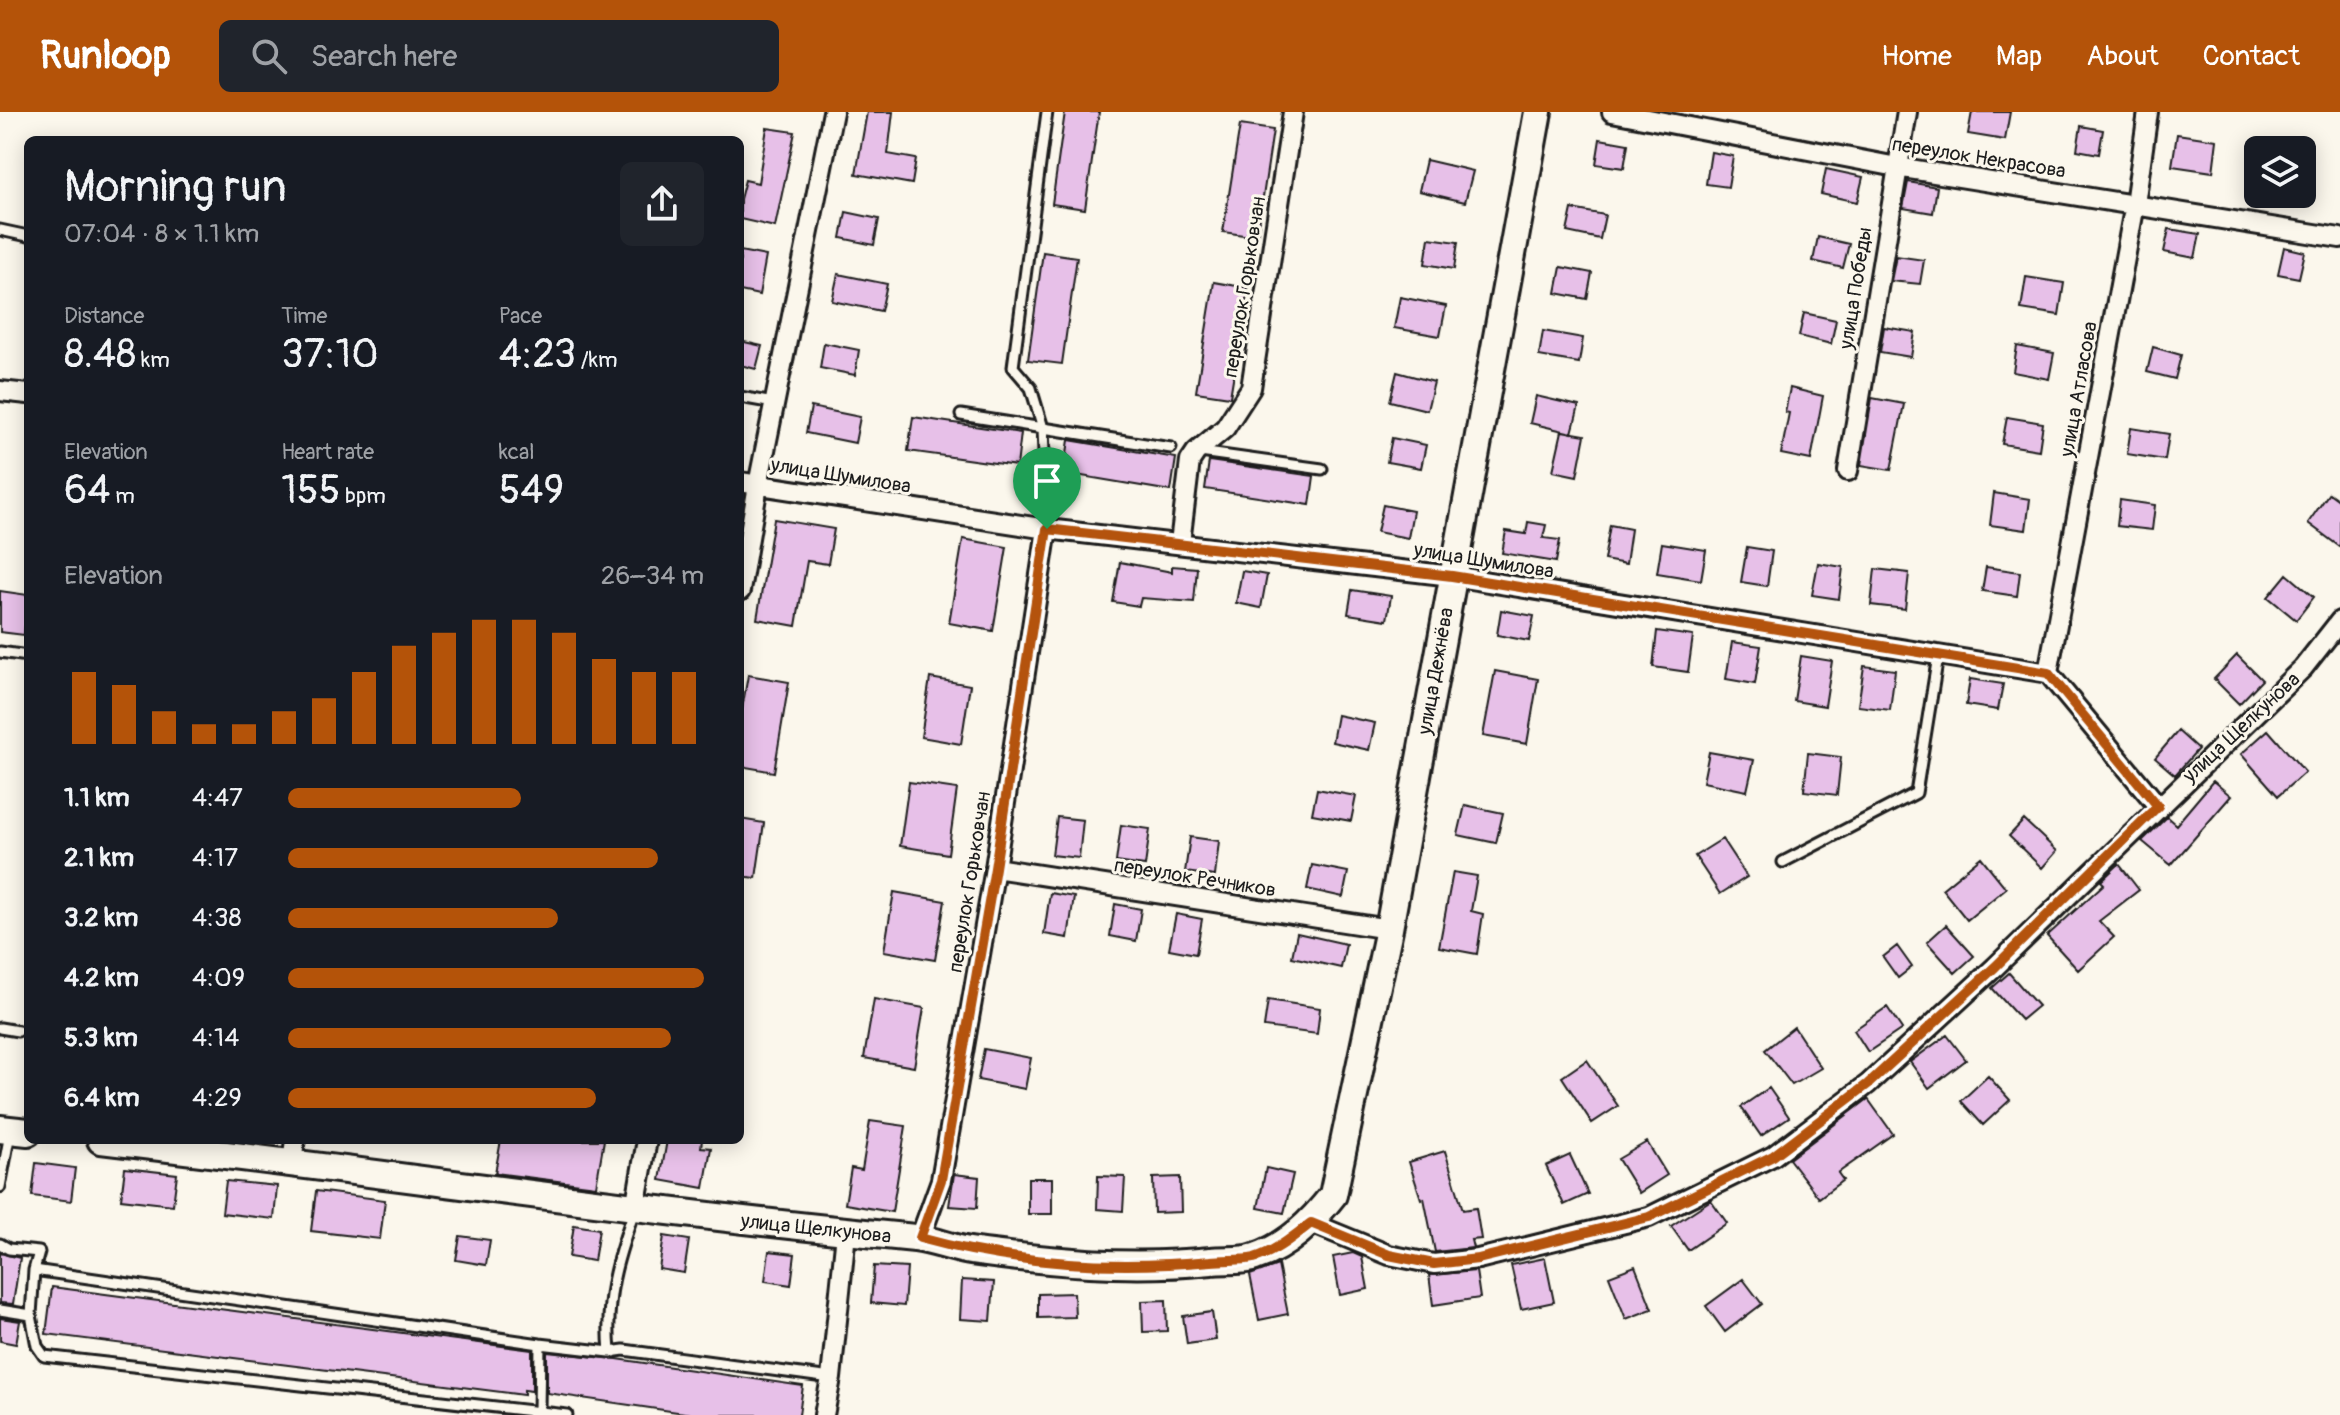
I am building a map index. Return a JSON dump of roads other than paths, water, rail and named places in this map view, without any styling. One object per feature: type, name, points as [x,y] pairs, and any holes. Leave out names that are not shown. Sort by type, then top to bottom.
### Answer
[{"type":"main road","name":"улица Дежнёва","points":[[1311,1223],[1333,1195],[1389,929],[1538,112]]},
{"type":"main road","name":"улица Щелкунова","points":[[171,1144],[294,1151],[635,1208],[846,1233],[920,1238],[957,1249],[1049,1262],[1177,1265],[1253,1258],[1288,1241],[1311,1223]]},
{"type":"street","points":[[744,543],[749,483],[774,403],[833,112]]},
{"type":"street","name":"переулок Горьковчан","points":[[1196,452],[1225,428],[1251,388],[1293,112]]},
{"type":"street","name":"переулок Некрасова","points":[[1612,112],[1897,167],[2340,238]]},
{"type":"street","name":"улица Победы","points":[[1848,471],[1907,112]]},
{"type":"street","name":"улица Атласова","points":[[2048,673],[2135,204],[2148,112]]},
{"type":"street","points":[[0,391],[24,394]]},
{"type":"street","points":[[1180,543],[1190,461],[1196,452]]},
{"type":"street","name":"улица Шумилова","points":[[749,483],[1047,529],[1452,576],[2048,673]]},
{"type":"street","name":"переулок Горьковчан","points":[[920,1238],[941,1180],[995,868],[1047,529]]},
{"type":"street","name":"улица Щелкунова","points":[[1311,1223],[1389,1255],[1434,1264],[1478,1259],[1649,1217],[1773,1156],[1868,1084],[1995,967],[2303,668],[2340,621]]},
{"type":"street","points":[[2048,673],[2158,806]]},
{"type":"street","name":"переулок Речников","points":[[995,868],[1389,929]]},
{"type":"street","points":[[635,1208],[646,1144]]},
{"type":"street","points":[[824,1415],[831,1378],[846,1233]]},
{"type":"lane","points":[[1047,112],[1013,367],[1031,388],[1043,428],[1047,529]]},
{"type":"lane","points":[[0,230],[24,235]]},
{"type":"lane","points":[[744,398],[774,403]]},
{"type":"lane","points":[[961,415],[1171,448]]},
{"type":"lane","points":[[1196,452],[1322,469]]},
{"type":"lane","points":[[0,652],[24,655]]},
{"type":"lane","points":[[1783,862],[1916,793],[1938,656]]},
{"type":"lane","points":[[0,1028],[18,1031]]},
{"type":"lane","points":[[0,1187],[13,1130]]},
{"type":"lane","points":[[610,1352],[611,1283],[635,1208]]},
{"type":"lane","points":[[0,1244],[9,1249],[39,1252],[34,1270],[31,1315],[37,1346],[44,1356],[567,1415]]},
{"type":"lane","points":[[34,1270],[540,1344],[610,1352],[624,1350],[831,1378]]},
{"type":"lane","points":[[0,1310],[31,1315]]},
{"type":"lane","points":[[539,1412],[540,1344]]}]
